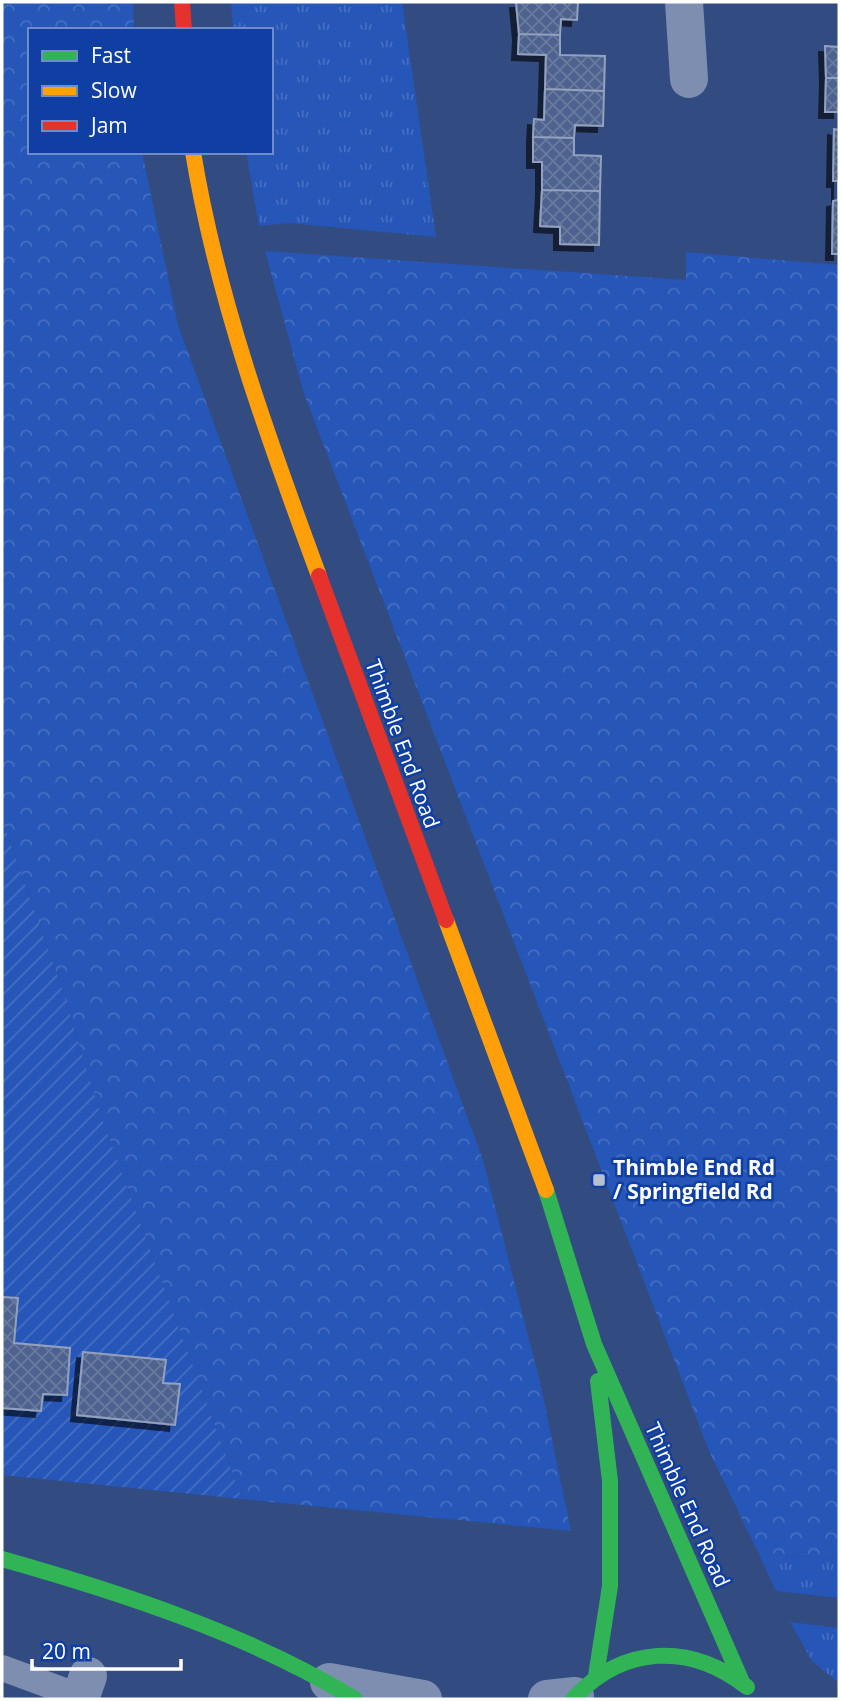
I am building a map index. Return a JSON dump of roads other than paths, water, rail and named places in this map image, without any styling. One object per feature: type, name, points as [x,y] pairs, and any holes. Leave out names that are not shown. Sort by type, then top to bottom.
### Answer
[{"type":"street","points":[[182,2],[184,28]]},
{"type":"street","points":[[684,2],[689,79]]},
{"type":"street","name":"Thimble End Road","points":[[193,154],[202,207],[260,415],[376,737],[547,1193],[594,1344],[742,1682]]},
{"type":"street","name":"Thimble End Road","points":[[573,1693],[610,1586],[610,1481],[594,1344]]},
{"type":"street","points":[[2,1559],[141,1602],[229,1637],[342,1691],[423,1699]]},
{"type":"street","points":[[573,1693],[645,1656],[687,1656],[711,1664],[742,1682],[758,1699]]},
{"type":"lane","points":[[2,1668],[83,1691]]},
{"type":"place","name":"Thimble End Rd / Springfield Rd","points":[[599,1180]]}]
